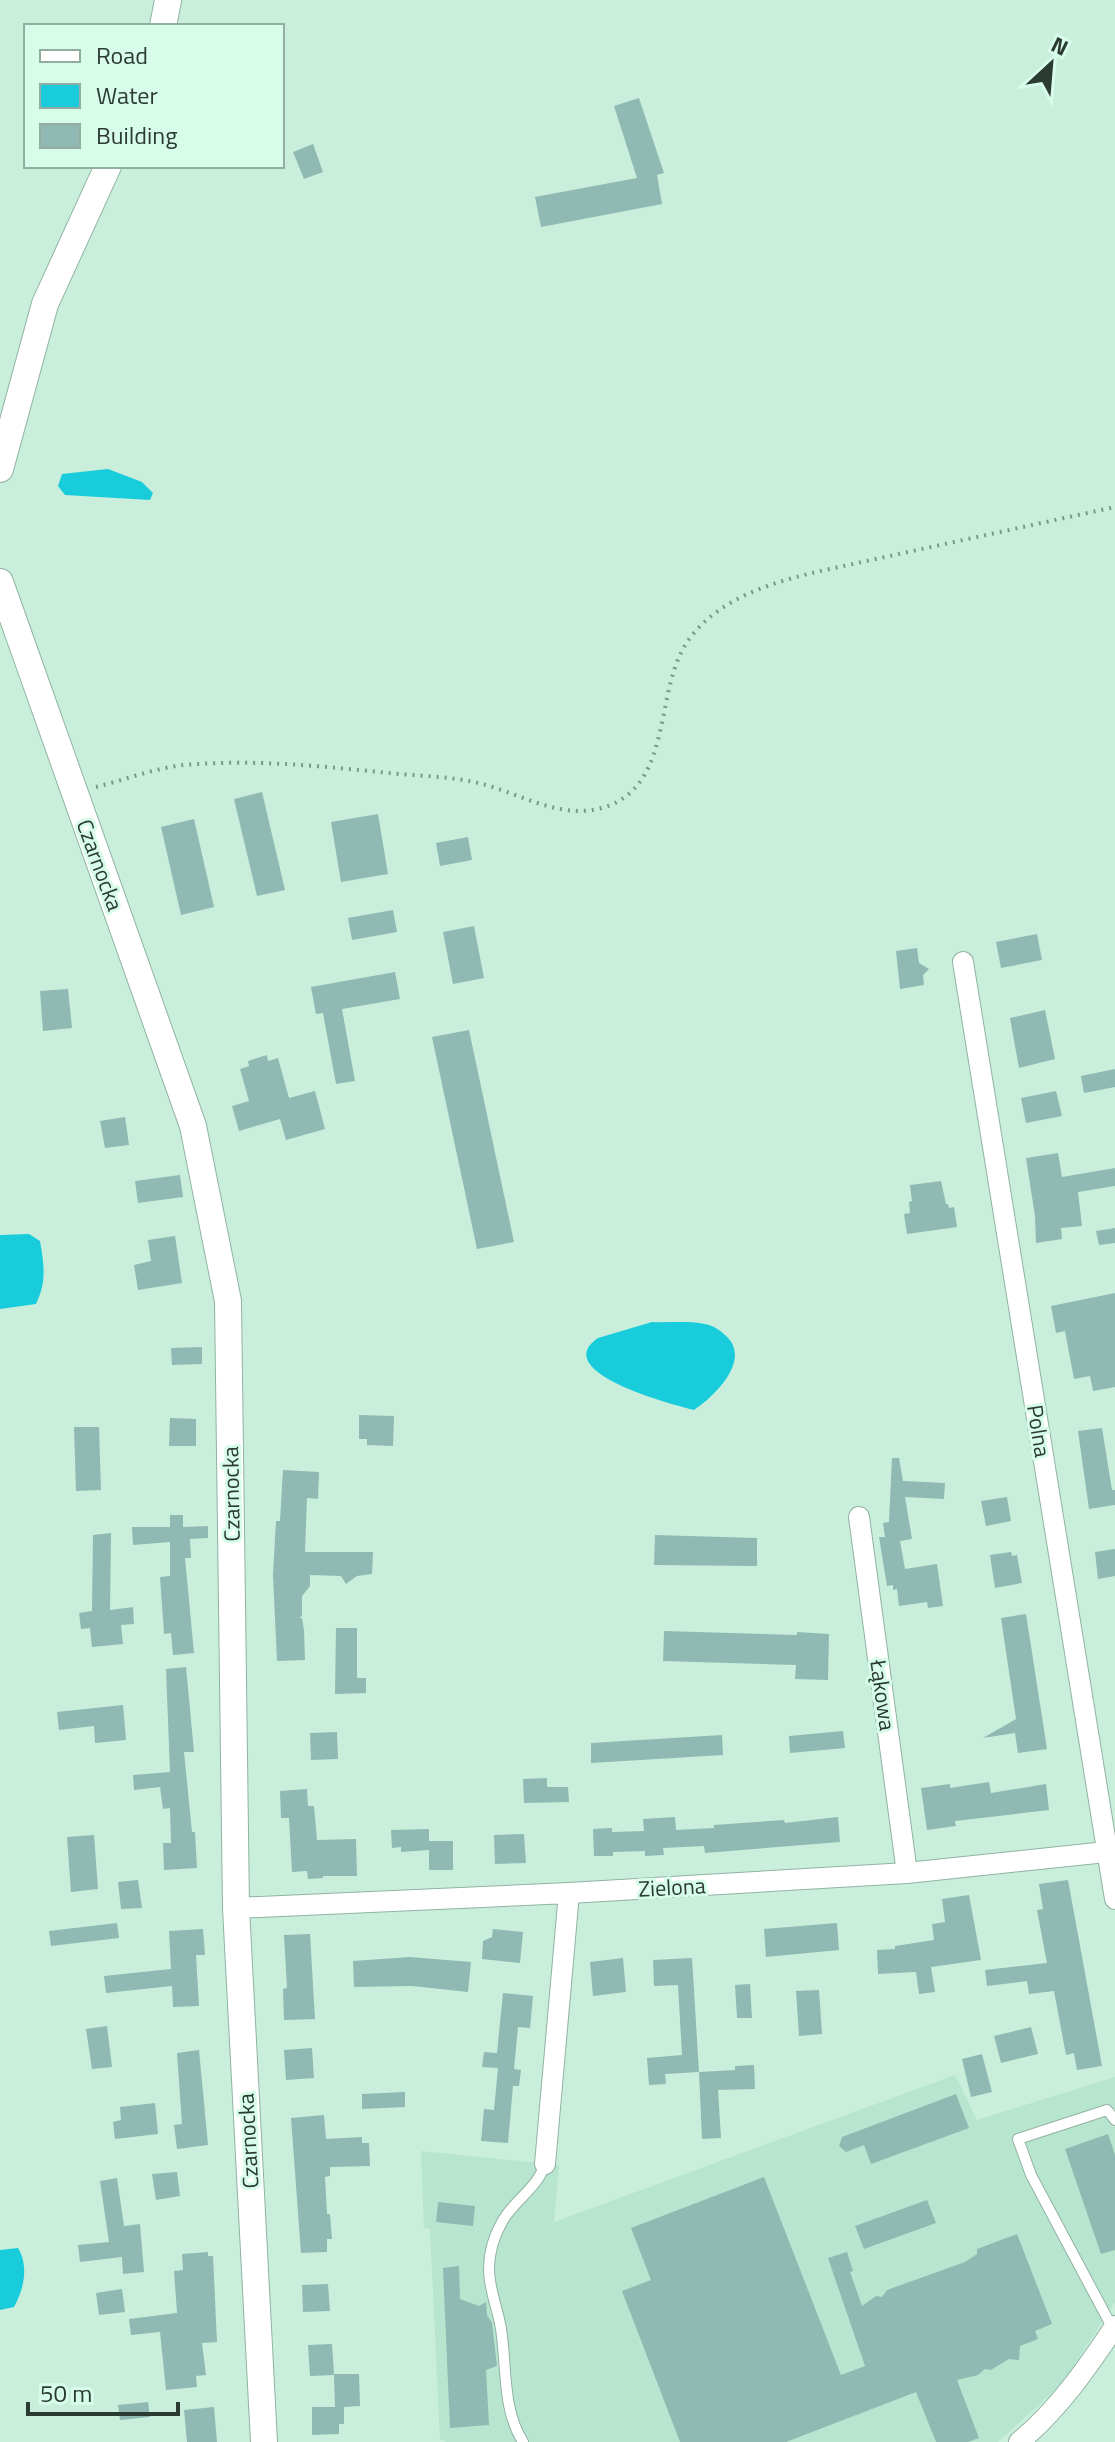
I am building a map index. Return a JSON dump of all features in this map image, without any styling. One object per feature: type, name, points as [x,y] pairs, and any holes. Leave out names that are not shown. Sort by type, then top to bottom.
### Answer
[{"type":"street","points":[[163,24],[168,0]]},
{"type":"street","points":[[0,469],[45,304],[107,168]]},
{"type":"street","name":"Czarnocka","points":[[0,582],[193,1126],[228,1301],[236,1908],[264,2442]]},
{"type":"street","name":"Polna","points":[[963,962],[1115,1899]]},
{"type":"street","name":"Łąkowa","points":[[859,1517],[907,1873]]},
{"type":"street","name":"Zielona","points":[[236,1908],[907,1873],[1106,1852]]},
{"type":"street","points":[[545,2164],[569,1893]]},
{"type":"street","points":[[1019,2442],[1055,2407],[1114,2328]]},
{"type":"lane","points":[[1114,2328],[1031,2175],[1018,2139],[1107,2110],[1115,2120]]},
{"type":"lane","points":[[523,2442],[510,2415],[501,2327],[489,2269],[491,2249],[502,2222],[540,2177],[545,2164]]},
{"type":"path","points":[[74,793],[182,765],[283,762],[475,782],[537,804],[565,810],[608,806],[623,798],[643,779],[654,753],[665,700],[682,649],[700,626],[724,606],[771,583],[1115,507]]},
{"type":"shaded area","points":[[955,2075],[977,2120],[1115,2077],[1115,2302],[1062,2384],[998,2442],[446,2442],[440,2439],[430,2229],[424,2228],[421,2151],[559,2165],[554,2222]]},
{"type":"water","points":[[108,469],[142,482],[153,493],[150,500],[65,495],[58,486],[62,474]]},
{"type":"water","points":[[29,1234],[40,1241],[44,1273],[36,1304],[0,1309],[0,1235]]},
{"type":"water","points":[[652,1322],[702,1323],[722,1332],[733,1345],[735,1355],[728,1376],[712,1396],[694,1410],[619,1385],[589,1363],[587,1351],[598,1338]]},
{"type":"water","points":[[18,2248],[24,2270],[20,2293],[14,2307],[0,2310],[0,2250]]},
{"type":"building","points":[[639,98],[664,173],[657,175],[662,204],[541,227],[535,197],[637,178],[614,106]]},
{"type":"building","points":[[313,144],[323,172],[304,179],[293,152]]},
{"type":"building","points":[[262,792],[285,890],[257,896],[234,799]]},
{"type":"building","points":[[378,814],[388,874],[341,882],[331,822]]},
{"type":"building","points":[[194,819],[214,907],[181,915],[161,827]]},
{"type":"building","points":[[468,837],[472,860],[440,866],[436,843]]},
{"type":"building","points":[[393,910],[397,932],[352,940],[348,918]]},
{"type":"building","points":[[474,926],[484,978],[453,984],[443,932]]},
{"type":"building","points":[[1037,934],[1042,960],[1001,968],[996,942]]},
{"type":"building","points":[[917,948],[919,963],[929,969],[923,975],[924,985],[900,989],[896,951]]},
{"type":"building","points":[[395,972],[400,999],[342,1009],[355,1081],[336,1084],[323,1013],[316,1014],[311,987]]},
{"type":"building","points":[[68,989],[72,1028],[43,1031],[40,991]]},
{"type":"building","points":[[1045,1010],[1055,1059],[1019,1068],[1010,1018]]},
{"type":"building","points":[[469,1030],[514,1242],[477,1249],[432,1037]]},
{"type":"building","points":[[267,1055],[268,1061],[278,1058],[289,1098],[315,1091],[325,1129],[286,1140],[280,1119],[239,1131],[232,1106],[249,1101],[240,1069],[249,1066],[248,1061]]},
{"type":"building","points":[[1115,1069],[1115,1087],[1084,1093],[1081,1076]]},
{"type":"building","points":[[1056,1091],[1062,1116],[1026,1123],[1021,1098]]},
{"type":"building","points":[[125,1117],[129,1145],[105,1148],[100,1121]]},
{"type":"building","points":[[1058,1153],[1062,1177],[1115,1168],[1115,1186],[1078,1192],[1082,1226],[1061,1228],[1062,1239],[1036,1243],[1026,1158]]},
{"type":"building","points":[[180,1175],[183,1197],[138,1203],[135,1181]]},
{"type":"building","points":[[941,1181],[946,1204],[949,1208],[954,1207],[957,1227],[907,1234],[904,1214],[910,1213],[910,1185]]},
{"type":"building","points":[[1115,1228],[1115,1243],[1099,1245],[1096,1231]]},
{"type":"building","points":[[175,1236],[182,1283],[138,1290],[134,1265],[151,1261],[148,1240]]},
{"type":"building","points":[[1115,1293],[1115,1387],[1093,1391],[1090,1376],[1074,1379],[1065,1331],[1056,1333],[1051,1306]]},
{"type":"building","points":[[202,1347],[202,1364],[172,1365],[171,1348]]},
{"type":"building","points":[[359,1415],[394,1416],[393,1446],[367,1445],[367,1439],[359,1439]]},
{"type":"building","points":[[170,1418],[196,1419],[196,1446],[169,1446]]},
{"type":"building","points":[[74,1427],[99,1427],[101,1490],[76,1491]]},
{"type":"building","points":[[1102,1428],[1112,1490],[1115,1490],[1115,1505],[1089,1509],[1078,1431]]},
{"type":"building","points":[[892,1458],[899,1458],[903,1481],[945,1483],[944,1499],[905,1497],[912,1539],[900,1541],[905,1569],[937,1564],[943,1606],[928,1608],[927,1602],[899,1606],[897,1589],[893,1590],[893,1585],[887,1586],[879,1537],[885,1537],[883,1523],[889,1522]]},
{"type":"building","points":[[283,1470],[319,1472],[318,1499],[307,1498],[305,1552],[373,1552],[372,1574],[357,1576],[346,1584],[341,1576],[310,1575],[310,1586],[302,1596],[302,1616],[299,1618],[302,1618],[304,1630],[305,1660],[277,1661],[273,1575]]},
{"type":"building","points":[[1007,1497],[1011,1521],[986,1526],[981,1501]]},
{"type":"building","points":[[170,1515],[183,1515],[183,1527],[208,1526],[208,1538],[190,1539],[191,1558],[185,1558],[194,1653],[173,1655],[171,1633],[164,1634],[160,1577],[170,1576],[170,1542],[133,1545],[132,1527],[170,1527]]},
{"type":"building","points":[[111,1533],[110,1610],[133,1607],[134,1624],[121,1625],[123,1644],[92,1647],[90,1628],[81,1629],[79,1613],[92,1611],[93,1535]]},
{"type":"building","points":[[655,1535],[757,1538],[757,1566],[654,1565]]},
{"type":"building","points":[[1115,1549],[1115,1576],[1098,1579],[1095,1552]]},
{"type":"building","points":[[1011,1552],[1012,1556],[1017,1555],[1022,1583],[995,1588],[990,1555]]},
{"type":"building","points":[[1026,1614],[1047,1749],[1018,1753],[1015,1733],[983,1738],[1016,1719],[1001,1618]]},
{"type":"building","points":[[336,1628],[357,1628],[357,1678],[366,1678],[366,1693],[335,1694]]},
{"type":"building","points":[[664,1631],[829,1634],[828,1680],[795,1679],[796,1665],[663,1661]]},
{"type":"building","points":[[186,1667],[194,1752],[184,1752],[197,1868],[164,1870],[163,1843],[171,1843],[170,1808],[163,1809],[160,1787],[134,1790],[133,1775],[170,1772],[166,1669]]},
{"type":"building","points":[[123,1705],[126,1740],[95,1743],[94,1726],[59,1730],[57,1712]]},
{"type":"building","points":[[843,1731],[845,1748],[790,1753],[789,1736]]},
{"type":"building","points":[[337,1732],[338,1759],[311,1760],[310,1733]]},
{"type":"building","points":[[722,1735],[723,1755],[591,1763],[591,1743]]},
{"type":"building","points":[[547,1778],[547,1787],[568,1787],[569,1802],[524,1803],[523,1779]]},
{"type":"building","points":[[989,1782],[991,1793],[1046,1784],[1049,1810],[955,1821],[956,1826],[927,1830],[921,1788],[950,1784],[950,1788]]},
{"type":"building","points":[[307,1789],[308,1806],[314,1806],[317,1840],[356,1839],[357,1876],[308,1879],[307,1871],[292,1872],[289,1818],[281,1818],[280,1791]]},
{"type":"building","points":[[675,1817],[676,1830],[838,1817],[840,1842],[705,1853],[704,1846],[663,1848],[664,1855],[645,1856],[645,1851],[594,1856],[593,1829],[644,1831],[643,1819]]},
{"type":"building","points":[[429,1829],[429,1841],[453,1841],[453,1870],[429,1870],[429,1850],[401,1852],[401,1847],[392,1848],[391,1830]]},
{"type":"building","points":[[524,1834],[526,1863],[495,1864],[494,1835]]},
{"type":"building","points":[[94,1835],[98,1889],[71,1892],[67,1837]]},
{"type":"building","points":[[138,1880],[142,1908],[121,1909],[118,1882]]},
{"type":"building","points":[[1068,1880],[1102,2066],[1077,2070],[1074,2053],[1066,2055],[1054,1991],[1029,1994],[1027,1981],[987,1986],[985,1970],[1047,1963],[1037,1910],[1043,1909],[1039,1884]]},
{"type":"building","points":[[969,1895],[981,1960],[931,1967],[935,1992],[919,1994],[916,1972],[878,1974],[877,1950],[934,1940],[932,1924],[945,1922],[942,1899]]},
{"type":"building","points":[[117,1923],[119,1938],[51,1946],[49,1931]]},
{"type":"building","points":[[837,1923],[839,1950],[766,1957],[764,1929]]},
{"type":"building","points":[[203,1929],[205,1955],[196,1955],[199,2006],[173,2007],[172,1986],[106,1993],[104,1976],[171,1969],[169,1931]]},
{"type":"building","points":[[493,1929],[523,1932],[520,1963],[482,1959],[483,1941],[492,1937]]},
{"type":"building","points":[[310,1934],[315,2019],[284,2020],[283,1989],[287,1988],[284,1935]]},
{"type":"building","points":[[410,1957],[471,1962],[468,1992],[412,1986],[354,1987],[353,1961]]},
{"type":"building","points":[[623,1958],[626,1992],[593,1996],[590,1962]]},
{"type":"building","points":[[692,1958],[699,2072],[665,2074],[666,2084],[649,2085],[647,2058],[682,2055],[678,1985],[654,1986],[653,1960]]},
{"type":"building","points":[[750,1984],[752,2018],[737,2018],[735,1985]]},
{"type":"building","points":[[819,1990],[822,2034],[799,2036],[796,1991]]},
{"type":"building","points":[[503,1993],[533,1996],[530,2028],[518,2027],[514,2069],[521,2070],[519,2086],[513,2086],[508,2143],[481,2141],[484,2109],[494,2110],[498,2068],[482,2067],[484,2052],[497,2053]]},
{"type":"building","points":[[107,2026],[112,2067],[92,2069],[86,2029]]},
{"type":"building","points":[[1031,2027],[1038,2054],[1001,2063],[994,2036]]},
{"type":"building","points":[[312,2048],[314,2078],[286,2080],[284,2050]]},
{"type":"building","points":[[199,2050],[208,2145],[177,2149],[174,2125],[182,2124],[177,2053]]},
{"type":"building","points":[[982,2054],[992,2092],[971,2097],[962,2059]]},
{"type":"building","points":[[754,2065],[755,2089],[718,2090],[721,2138],[702,2139],[699,2072],[735,2070],[735,2066]]},
{"type":"building","points":[[405,2092],[405,2107],[362,2109],[362,2094]]},
{"type":"building","points":[[956,2094],[969,2128],[871,2164],[864,2145],[846,2152],[839,2146],[842,2137]]},
{"type":"building","points":[[155,2103],[158,2134],[115,2139],[113,2122],[121,2120],[120,2107]]},
{"type":"building","points":[[324,2115],[326,2139],[362,2137],[362,2143],[369,2143],[370,2166],[330,2167],[330,2176],[325,2177],[332,2239],[327,2239],[327,2252],[301,2253],[291,2118]]},
{"type":"building","points":[[1108,2134],[1115,2155],[1115,2250],[1101,2254],[1065,2149]]},
{"type":"building","points":[[177,2172],[180,2196],[156,2200],[152,2174]]},
{"type":"building","points":[[764,2177],[841,2375],[865,2366],[828,2258],[847,2252],[853,2271],[850,2272],[862,2306],[876,2296],[882,2297],[887,2290],[965,2262],[977,2254],[977,2249],[1017,2234],[1052,2324],[1035,2331],[1038,2339],[1020,2346],[1019,2360],[1009,2359],[991,2370],[985,2369],[978,2375],[957,2380],[979,2438],[968,2442],[936,2442],[916,2392],[786,2442],[680,2442],[622,2291],[651,2280],[631,2228]]},
{"type":"building","points":[[117,2178],[124,2226],[140,2224],[144,2272],[123,2274],[122,2257],[80,2262],[78,2245],[109,2242],[100,2181]]},
{"type":"building","points":[[927,2200],[936,2223],[864,2249],[855,2226]]},
{"type":"building","points":[[438,2202],[475,2206],[473,2226],[436,2222]]},
{"type":"building","points":[[208,2252],[208,2256],[213,2256],[217,2342],[202,2343],[206,2375],[196,2376],[197,2387],[166,2390],[160,2332],[131,2335],[129,2319],[177,2313],[174,2271],[183,2270],[182,2254]]},
{"type":"building","points":[[459,2266],[460,2299],[479,2306],[486,2302],[497,2366],[486,2370],[489,2425],[450,2428],[443,2268]]},
{"type":"building","points":[[328,2284],[330,2311],[303,2312],[302,2285]]},
{"type":"building","points":[[122,2289],[125,2312],[99,2315],[96,2293]]},
{"type":"building","points":[[332,2344],[334,2374],[359,2374],[360,2406],[344,2407],[344,2424],[339,2424],[339,2434],[312,2435],[312,2407],[335,2407],[334,2375],[310,2376],[308,2345]]},
{"type":"building","points":[[148,2402],[150,2417],[120,2420],[118,2405]]},
{"type":"building","points":[[214,2407],[217,2442],[187,2442],[184,2410]]}]
